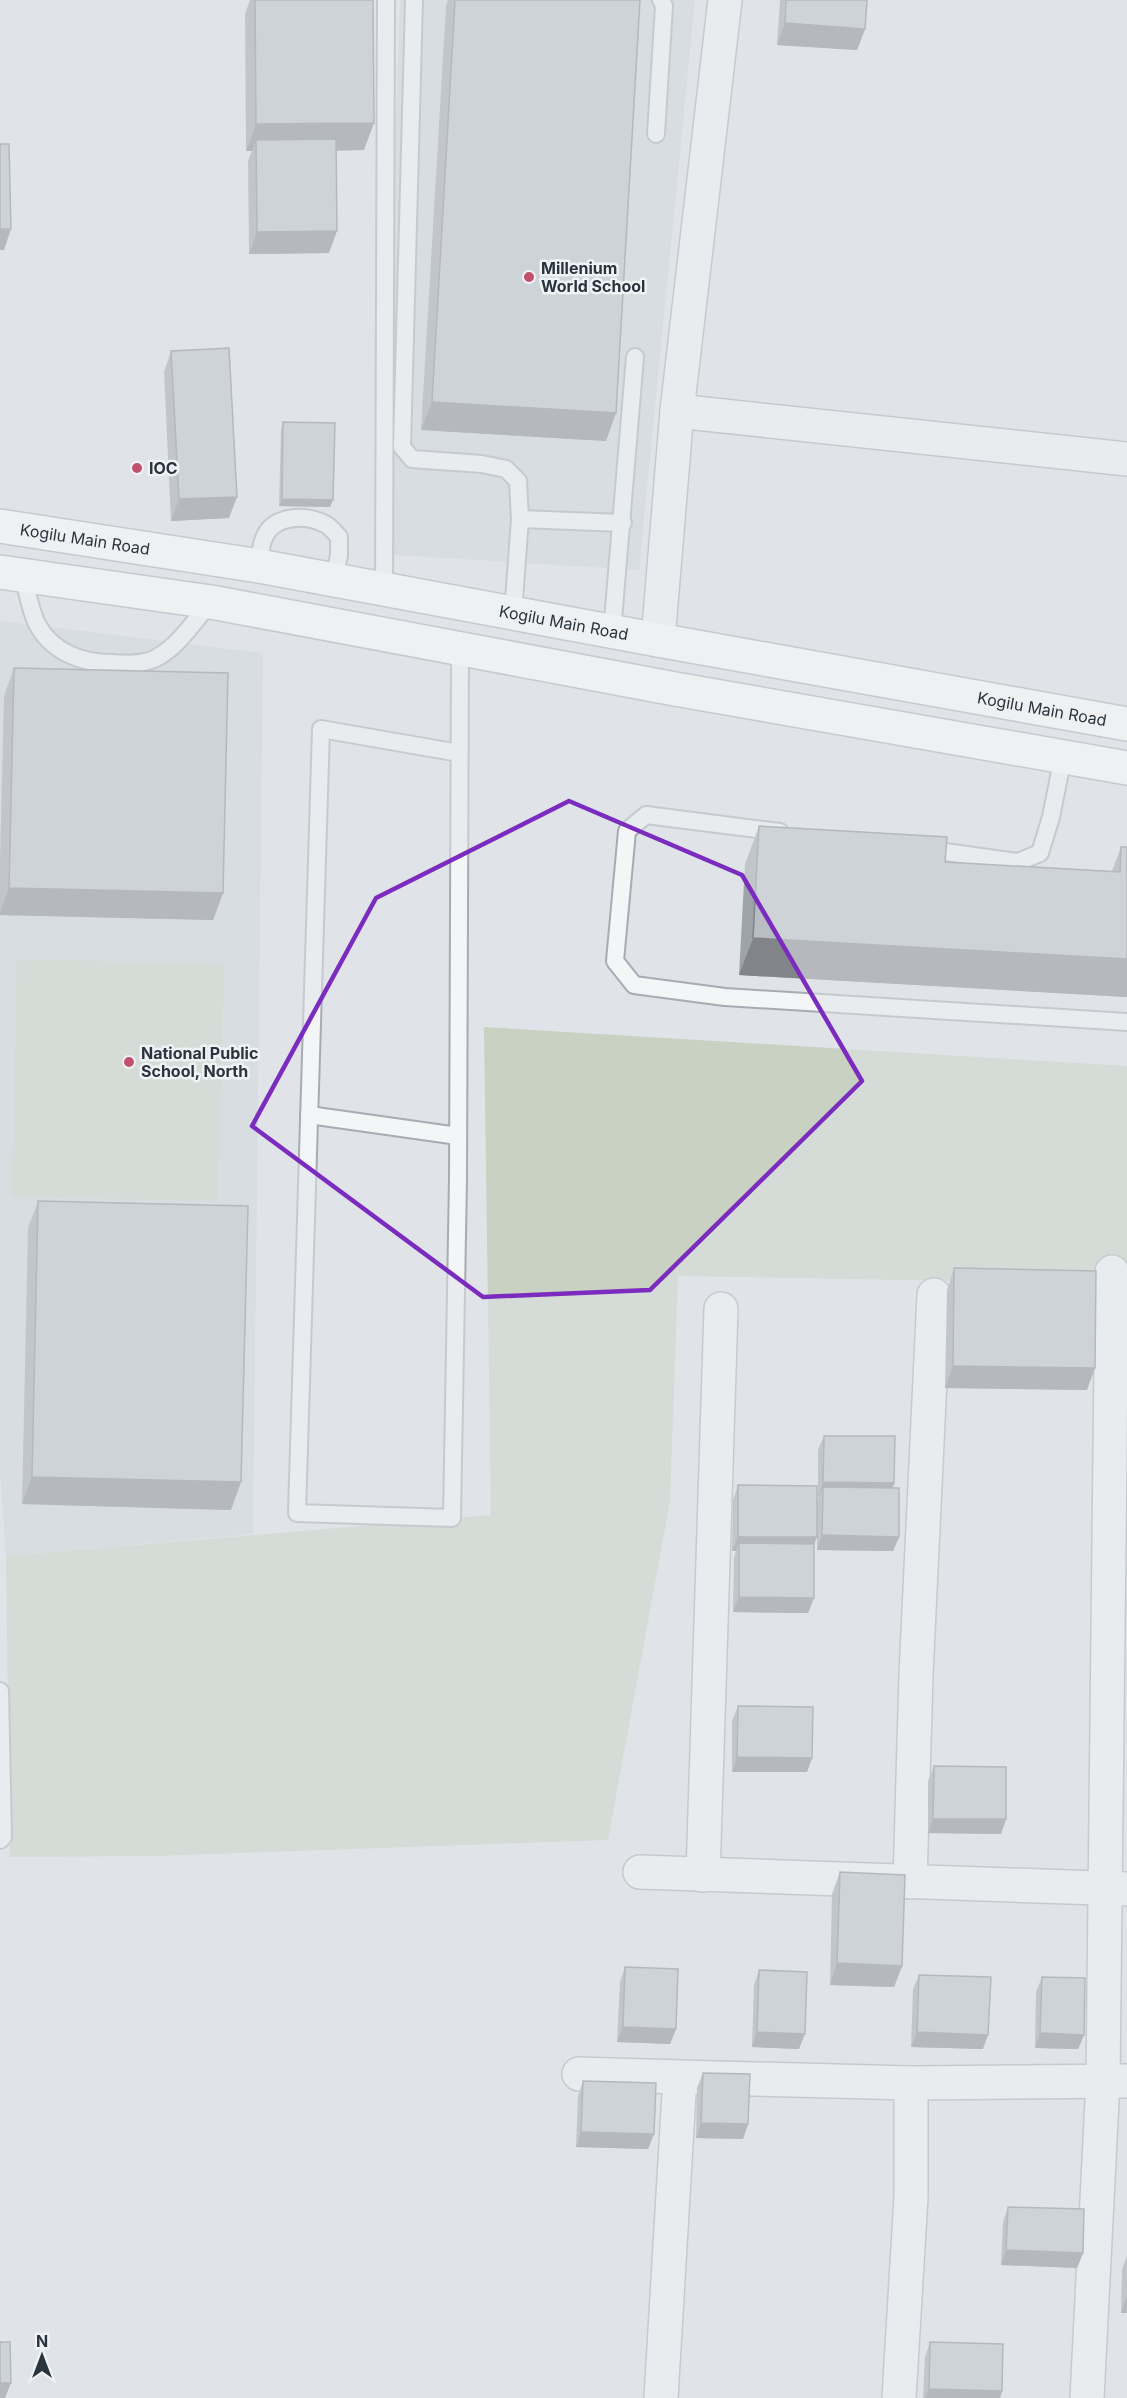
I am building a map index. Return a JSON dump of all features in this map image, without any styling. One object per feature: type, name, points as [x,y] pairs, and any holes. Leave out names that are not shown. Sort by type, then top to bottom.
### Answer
[{"type":"main road","name":"Kogilu Main Road","points":[[0,526],[333,579],[612,632],[1127,724]]},
{"type":"main road","points":[[11,574],[211,602],[1127,768]]},
{"type":"street","points":[[658,640],[677,411],[725,0]]},
{"type":"street","points":[[677,411],[1127,459]]},
{"type":"street","points":[[1087,2398],[1115,2081],[1117,1889],[1112,1272]]},
{"type":"street","points":[[910,1882],[916,1675],[933,1295]]},
{"type":"street","points":[[703,1875],[721,1309]]},
{"type":"street","points":[[640,1872],[1117,1889]]},
{"type":"street","points":[[579,2074],[911,2083],[1115,2081]]},
{"type":"street","points":[[662,2398],[681,2077]]},
{"type":"street","points":[[899,2398],[911,2197],[911,2083]]},
{"type":"lane","points":[[384,589],[386,0]]},
{"type":"lane","points":[[414,0],[402,447],[412,459],[506,469],[518,481],[520,519],[513,613]]},
{"type":"lane","points":[[656,134],[664,6],[661,0]]},
{"type":"lane","points":[[612,632],[623,523],[635,357]]},
{"type":"lane","points":[[259,566],[263,539],[271,526],[284,518],[300,518],[326,524],[339,537],[339,556],[333,579]]},
{"type":"lane","points":[[520,519],[623,523]]},
{"type":"lane","points":[[11,574],[37,623],[48,638],[76,659],[95,662],[134,664],[155,659],[172,646],[211,602]]},
{"type":"lane","points":[[459,753],[321,729],[297,1513],[452,1518],[458,1136],[460,648]]},
{"type":"lane","points":[[912,848],[1018,862],[1040,853],[1063,757]]},
{"type":"lane","points":[[796,834],[646,815],[627,831],[615,961],[634,985],[725,997],[1127,1022]]},
{"type":"lane","points":[[309,1115],[458,1136]]},
{"type":"lane","points":[[0,1691],[3,1837],[0,1840]]},
{"type":"highlighted area","points":[[569,801],[742,875],[862,1081],[650,1290],[483,1297],[252,1126],[376,898]]},
{"type":"shaded area","name":"Millenium World School","points":[[400,0],[695,0],[639,570],[381,554]]},
{"type":"shaded area","name":"National Public School, North","points":[[0,621],[263,653],[253,1534],[6,1556],[0,1472]]},
{"type":"green space","points":[[17,959],[224,964],[218,1201],[12,1197]]},
{"type":"green space","points":[[484,1027],[1127,1066],[1127,1284],[678,1276],[670,1501],[608,1840],[156,1856],[10,1857],[6,1556],[491,1515]]},
{"type":"building","points":[[255,0],[373,0],[374,123],[256,124]]},
{"type":"building","points":[[455,0],[640,0],[616,413],[432,402]]},
{"type":"building","points":[[786,0],[867,0],[865,29],[785,23]]},
{"type":"building","points":[[336,139],[337,231],[257,232],[256,140]]},
{"type":"building","points":[[0,144],[9,144],[11,229],[0,229]]},
{"type":"building","points":[[229,348],[237,497],[179,499],[171,351]]},
{"type":"building","points":[[283,422],[335,423],[333,500],[282,499]]},
{"type":"building","points":[[14,668],[228,673],[223,893],[9,888]]},
{"type":"building","points":[[759,826],[947,837],[945,862],[1120,872],[1121,847],[1127,847],[1127,959],[753,938]]},
{"type":"building","points":[[38,1201],[248,1206],[241,1482],[32,1477]]},
{"type":"building","points":[[954,1268],[1096,1271],[1095,1368],[953,1366]]},
{"type":"building","points":[[824,1436],[895,1436],[894,1483],[823,1482]]},
{"type":"building","points":[[738,1485],[817,1486],[817,1537],[738,1537]]},
{"type":"building","points":[[823,1487],[899,1488],[899,1537],[822,1535]]},
{"type":"building","points":[[739,1543],[814,1544],[814,1598],[739,1597]]},
{"type":"building","points":[[738,1706],[813,1707],[812,1758],[737,1757]]},
{"type":"building","points":[[934,1766],[1006,1767],[1006,1819],[933,1819]]},
{"type":"building","points":[[840,1872],[905,1875],[902,1966],[837,1963]]},
{"type":"building","points":[[625,1967],[678,1969],[676,2029],[623,2027]]},
{"type":"building","points":[[759,1970],[807,1972],[805,2034],[757,2032]]},
{"type":"building","points":[[919,1975],[991,1977],[988,2035],[917,2032]]},
{"type":"building","points":[[1042,1977],[1085,1978],[1084,2035],[1040,2033]]},
{"type":"building","points":[[703,2073],[750,2074],[748,2124],[701,2123]]},
{"type":"building","points":[[583,2081],[656,2083],[654,2134],[581,2132]]},
{"type":"building","points":[[1008,2207],[1084,2209],[1083,2253],[1006,2250]]},
{"type":"building","points":[[0,2342],[10,2342],[11,2383],[0,2383]]},
{"type":"building","points":[[930,2342],[1003,2344],[1002,2391],[929,2389]]},
{"type":"place","name":"Millenium World School","points":[[529,277]]},
{"type":"place","name":"IOC","points":[[137,468]]},
{"type":"place","name":"National Public School, North","points":[[129,1062]]}]
